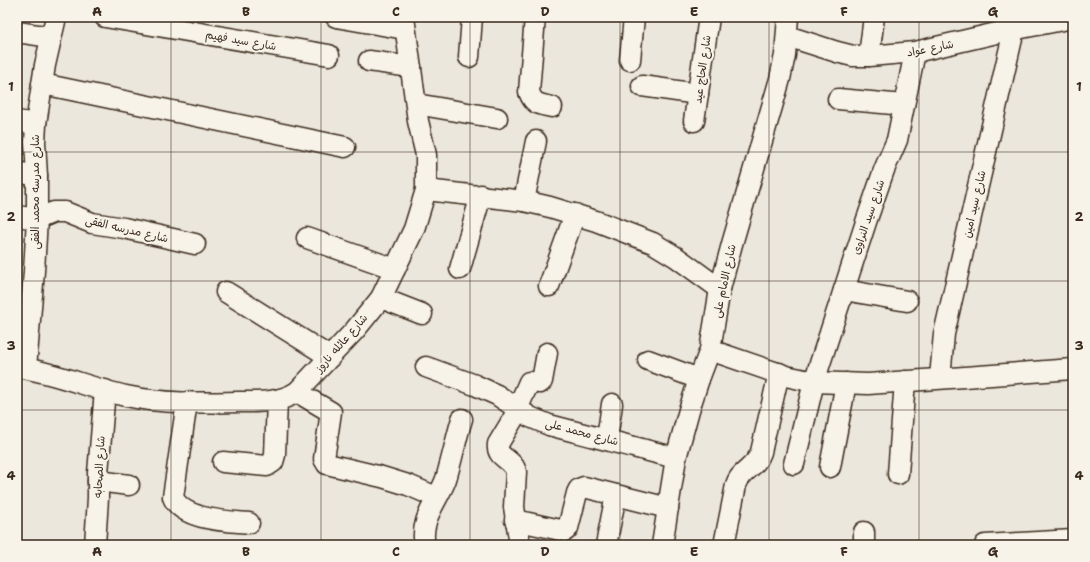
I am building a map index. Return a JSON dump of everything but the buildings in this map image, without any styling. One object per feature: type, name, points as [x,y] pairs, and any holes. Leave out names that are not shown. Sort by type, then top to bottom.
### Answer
[{"type":"street","name":"شارع مدرسه محمد الفقى","points":[[21,368],[26,270],[37,219],[35,142],[26,123],[42,84],[56,17]]},
{"type":"street","name":"شارع سيد فهيم","points":[[106,17],[329,55]]},
{"type":"street","points":[[336,17],[405,23]]},
{"type":"street","points":[[469,57],[472,17]]},
{"type":"street","points":[[534,17],[529,92],[532,100],[537,104],[552,107]]},
{"type":"street","points":[[630,60],[634,17]]},
{"type":"street","name":"شارع الحاج عيد","points":[[694,121],[709,17]]},
{"type":"street","points":[[869,56],[874,17]]},
{"type":"street","name":"شارع عواد","points":[[787,22],[837,52],[853,56],[869,56],[915,52],[1005,27],[1064,19]]},
{"type":"street","name":"شارع الامام على","points":[[662,545],[676,458],[689,410],[710,350],[720,289],[780,80],[785,55],[787,22]]},
{"type":"street","name":"شارع عائله ناروز","points":[[21,368],[126,396],[157,400],[187,402],[254,402],[290,397],[297,392],[330,357],[381,298],[414,229],[426,190],[426,155],[418,120],[405,23]]},
{"type":"street","name":"شارع سيد امين","points":[[940,378],[944,334],[1005,27]]},
{"type":"street","points":[[17,32],[51,37]]},
{"type":"street","name":"شارع سيد النراوى","points":[[794,464],[814,382],[866,222],[884,170],[897,140],[915,52]]},
{"type":"street","points":[[369,61],[411,67]]},
{"type":"street","points":[[42,84],[345,147]]},
{"type":"street","points":[[642,86],[698,94]]},
{"type":"street","points":[[838,98],[904,105]]},
{"type":"street","points":[[416,104],[497,118]]},
{"type":"street","points":[[524,201],[536,141]]},
{"type":"street","points":[[17,172],[37,176]]},
{"type":"street","points":[[426,190],[524,201],[575,214],[627,232],[653,243],[676,256],[720,289]]},
{"type":"street","points":[[460,268],[481,195]]},
{"type":"street","name":"شارع مدرسه الفقى","points":[[37,219],[54,212],[66,212],[92,223],[124,228],[195,244]]},
{"type":"street","points":[[549,286],[575,214]]},
{"type":"street","points":[[17,216],[37,219]]},
{"type":"street","points":[[307,238],[395,269]]},
{"type":"street","points":[[844,290],[907,301]]},
{"type":"street","points":[[226,292],[330,357]]},
{"type":"street","points":[[381,298],[422,314]]},
{"type":"street","points":[[710,350],[779,373],[814,382],[868,384],[1073,369]]},
{"type":"street","points":[[520,545],[514,507],[516,472],[515,468],[499,454],[498,444],[518,409],[529,382],[541,383],[547,353]]},
{"type":"street","points":[[648,360],[699,379]]},
{"type":"street","name":"شارع محمد على","points":[[426,367],[475,385],[497,395],[530,417],[548,425],[676,458]]},
{"type":"street","points":[[724,545],[736,484],[740,476],[748,471],[759,459],[779,373]]},
{"type":"street","points":[[898,474],[905,381]]},
{"type":"street","points":[[830,467],[846,383]]},
{"type":"street","name":"شارع الصحابه","points":[[96,545],[98,480],[105,390]]},
{"type":"street","points":[[297,392],[331,412],[324,459],[327,464],[382,477],[408,485],[436,497]]},
{"type":"street","points":[[223,462],[267,466],[274,462],[277,400]]},
{"type":"street","points":[[187,402],[173,497],[176,504],[183,509],[205,518],[248,523]]},
{"type":"street","points":[[607,439],[612,404]]},
{"type":"street","points":[[425,545],[423,537],[424,528],[436,497],[446,478],[462,419]]},
{"type":"street","points":[[98,480],[129,486]]},
{"type":"street","points":[[515,520],[565,531],[568,528],[577,493],[579,489],[584,487],[668,508]]},
{"type":"street","points":[[606,545],[616,495]]},
{"type":"street","points":[[985,545],[1073,540]]}]
